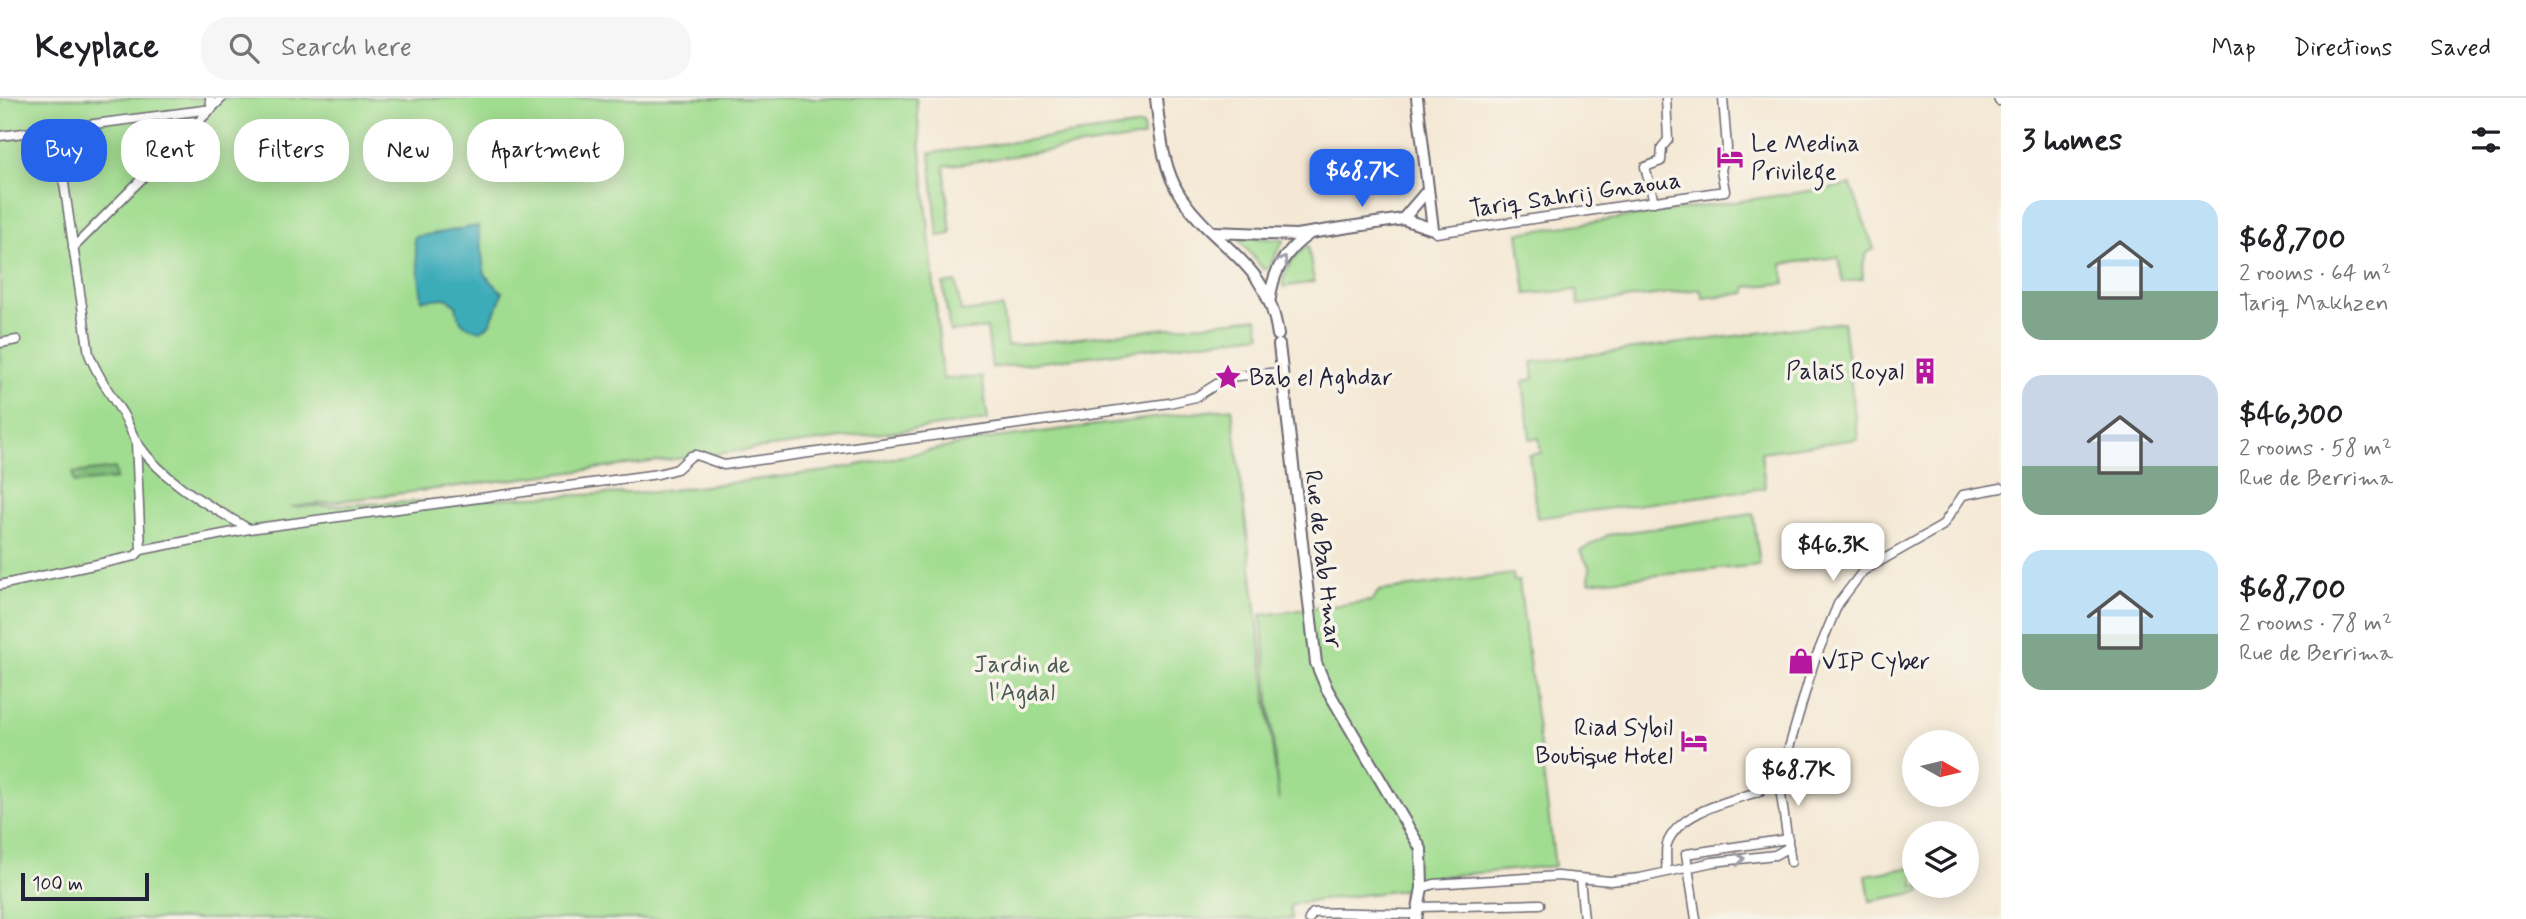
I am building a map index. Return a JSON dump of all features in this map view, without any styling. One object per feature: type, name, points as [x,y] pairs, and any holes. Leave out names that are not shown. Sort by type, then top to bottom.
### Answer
[{"type":"main road","points":[[1156,98],[1171,177],[1189,207],[1247,266],[1270,298]]},
{"type":"main road","points":[[1213,232],[1310,234],[1403,219],[1433,229],[1419,98]]},
{"type":"main road","points":[[1403,219],[1427,191]]},
{"type":"main road","points":[[1270,298],[1281,264],[1294,246],[1310,234]]},
{"type":"main road","name":"Rue de Bab Hmar","points":[[1270,298],[1278,340],[1316,663],[1327,689],[1421,849],[1422,888],[1418,913]]},
{"type":"street","points":[[210,98],[212,109]]},
{"type":"street","points":[[73,248],[222,98]]},
{"type":"street","points":[[1654,202],[1645,167],[1661,161],[1662,147],[1668,140],[1666,98]]},
{"type":"street","name":"Tariq Sahrij Gnaoua","points":[[1433,229],[1436,233],[1724,191],[1721,170],[1727,148],[1723,98]]},
{"type":"street","points":[[107,122],[212,109]]},
{"type":"street","points":[[0,136],[21,133]]},
{"type":"street","points":[[64,182],[89,354],[136,442],[170,478],[249,529]]},
{"type":"street","points":[[0,343],[17,340]]},
{"type":"street","points":[[0,584],[135,556],[141,550],[249,529],[658,474],[677,469],[691,456],[696,455],[724,465],[1169,403],[1196,397],[1228,377],[1281,372]]},
{"type":"street","points":[[136,442],[141,550]]},
{"type":"street","points":[[1791,862],[1779,782],[1814,662],[1838,604],[1863,570],[1942,526],[1963,495],[2001,488]]},
{"type":"street","points":[[1666,871],[1666,846],[1682,823],[1726,802],[1760,790],[1760,787],[1779,782]]},
{"type":"street","points":[[1422,888],[1434,884],[1558,876],[1610,881],[1689,866],[1775,855],[1788,843]]},
{"type":"street","points":[[1696,919],[1686,854],[1788,843]]},
{"type":"street","points":[[1580,879],[1584,919]]},
{"type":"street","points":[[1310,919],[1313,913],[1360,910],[1382,915],[1541,904]]},
{"type":"green space","name":"Jardin de l'Agdal","points":[[0,98],[916,98],[943,379],[982,377],[988,420],[291,507],[655,492],[827,471],[994,438],[1232,408],[1279,802],[1261,615],[1371,601],[1379,591],[1513,574],[1514,581],[1519,581],[1555,866],[1410,879],[1410,889],[1298,903],[1290,906],[1292,919],[0,919]]},
{"type":"green space","points":[[1143,125],[1144,137],[944,166],[951,234],[938,236],[930,153]]},
{"type":"green space","points":[[1851,185],[1874,249],[1867,253],[1862,268],[1863,279],[1843,282],[1838,257],[1782,264],[1785,283],[1746,287],[1746,293],[1703,298],[1700,289],[1579,305],[1577,290],[1526,294],[1518,233]]},
{"type":"green space","points":[[1242,237],[1284,240],[1268,268],[1263,269],[1240,241]]},
{"type":"green space","points":[[1308,246],[1314,282],[1283,287],[1284,276],[1290,264]]},
{"type":"green space","points":[[956,282],[961,312],[1002,307],[1007,346],[1257,318],[1261,335],[992,368],[987,328],[950,332],[943,284]]},
{"type":"green space","points":[[1843,322],[1858,439],[1761,452],[1765,488],[1537,518],[1529,455],[1541,453],[1539,438],[1530,439],[1523,381],[1534,379],[1532,362]]},
{"type":"green space","points":[[115,468],[116,479],[74,483],[73,473]]},
{"type":"green space","points":[[1753,514],[1760,565],[1589,582],[1590,568],[1580,551],[1608,535]]},
{"type":"green space","points":[[1902,869],[1902,895],[1870,901],[1866,875]]},
{"type":"water","points":[[478,226],[485,275],[502,292],[491,323],[481,331],[462,323],[456,305],[446,298],[422,300],[414,237]]},
{"type":"place","name":"Le Medina Privilege","points":[[1730,157]]},
{"type":"place","name":"Palais Royal","points":[[1925,371]]},
{"type":"place","name":"Bab el Aghdar","points":[[1228,377]]},
{"type":"place","name":"VIP Cyber","points":[[1801,661]]},
{"type":"place","name":"Riad Sybil Boutique Hotel","points":[[1694,741]]}]
